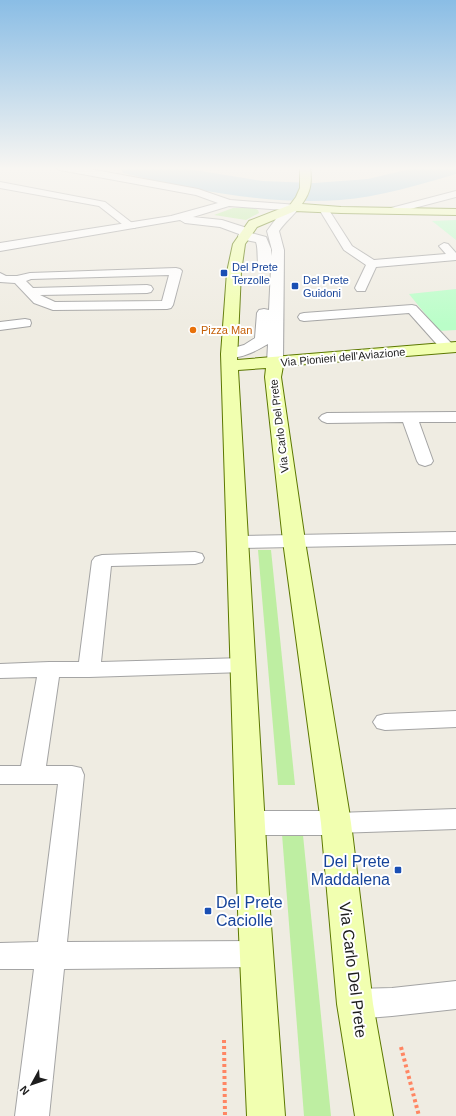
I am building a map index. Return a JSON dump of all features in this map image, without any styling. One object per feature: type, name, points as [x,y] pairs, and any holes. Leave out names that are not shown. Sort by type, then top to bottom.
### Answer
[{"type":"main road","points":[[261,219],[245,234],[237,248],[229,360],[256,954],[266,1116]]},
{"type":"main road","name":"Via Pionieri dell'Aviazione","points":[[229,360],[275,362],[451,347]]},
{"type":"main road","name":"Via Carlo Del Prete","points":[[275,362],[273,377],[294,541],[336,823],[355,1004],[374,1116]]},
{"type":"street","points":[[0,247],[172,219]]},
{"type":"street","points":[[188,219],[206,221],[260,239],[262,240],[265,249],[263,340],[229,360]]},
{"type":"street","name":"Via Carlo Del Prete","points":[[275,362],[278,250],[273,231],[274,227],[282,219]]},
{"type":"street","points":[[238,542],[294,541]]},
{"type":"street","points":[[251,823],[336,823]]},
{"type":"lane","points":[[122,219],[131,226]]},
{"type":"lane","points":[[330,219],[348,248],[372,264],[454,257],[444,246]]},
{"type":"lane","points":[[361,288],[372,264]]},
{"type":"lane","points":[[0,276],[2,279],[18,280],[30,276],[176,271],[167,305],[53,306],[38,300],[18,280]]},
{"type":"lane","points":[[30,292],[147,289]]},
{"type":"lane","points":[[304,317],[412,309],[451,347]]},
{"type":"lane","points":[[0,326],[26,323]]},
{"type":"lane","points":[[327,418],[456,417]]},
{"type":"lane","points":[[409,418],[425,461]]},
{"type":"lane","points":[[294,541],[456,538]]},
{"type":"lane","points":[[89,670],[102,561],[195,558]]},
{"type":"lane","points":[[0,671],[244,665]]},
{"type":"lane","points":[[32,775],[49,669]]},
{"type":"lane","points":[[385,722],[456,719]]},
{"type":"lane","points":[[0,775],[72,775],[32,1116]]},
{"type":"lane","points":[[336,823],[456,819]]},
{"type":"lane","points":[[0,956],[256,954]]},
{"type":"lane","points":[[355,1004],[456,996]]},
{"type":"green space","points":[[456,220],[456,240],[432,221]]},
{"type":"green space","points":[[456,289],[456,330],[439,331],[409,294]]},
{"type":"green space","points":[[258,550],[271,550],[295,785],[278,785]]},
{"type":"green space","points":[[282,834],[303,835],[331,1116],[304,1116]]},
{"type":"place","name":"Del Prete Terzolle","points":[[224,273]]},
{"type":"place","name":"Del Prete Guidoni","points":[[295,286]]},
{"type":"place","name":"Pizza Man","points":[[193,330]]},
{"type":"place","name":"Del Prete Maddalena","points":[[398,870]]},
{"type":"place","name":"Del Prete Caciolle","points":[[208,911]]}]
